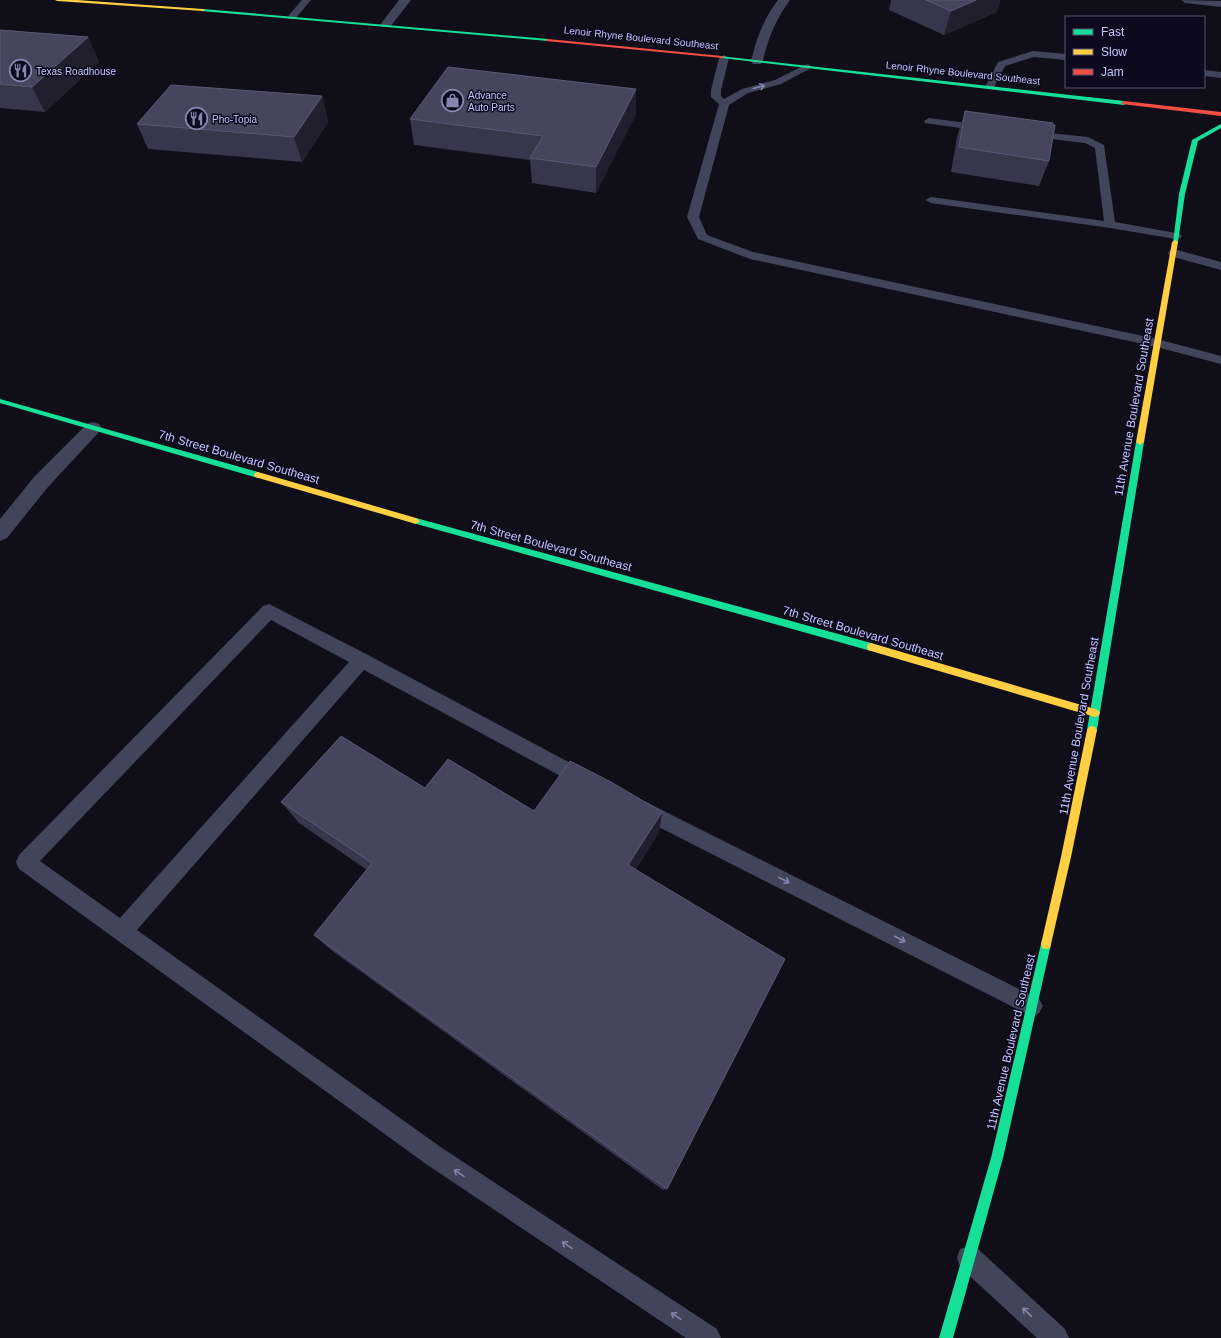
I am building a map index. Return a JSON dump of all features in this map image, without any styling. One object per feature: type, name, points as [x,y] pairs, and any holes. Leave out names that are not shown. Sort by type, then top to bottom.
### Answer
[{"type":"street","name":"Lenoir Rhyne Boulevard Southeast","points":[[57,0],[108,2],[386,25],[724,58],[1221,114]]},
{"type":"street","points":[[386,25],[405,0]]},
{"type":"street","points":[[757,62],[766,28],[784,0]]},
{"type":"street","name":"11th Avenue Boulevard Southeast","points":[[946,1338],[997,1158],[1066,857],[1095,713],[1157,343],[1174,252],[1182,194],[1195,140],[1221,126]]},
{"type":"street","name":"7th Street Boulevard Southeast","points":[[0,401],[445,529],[901,655],[1095,713]]},
{"type":"street","points":[[0,533],[41,482],[93,428]]},
{"type":"lane","points":[[292,17],[307,0]]},
{"type":"lane","points":[[1185,0],[1221,4]]},
{"type":"lane","points":[[990,87],[1000,64],[1033,54],[1065,57]]},
{"type":"lane","points":[[724,58],[716,90],[716,97],[724,103]]},
{"type":"lane","points":[[808,67],[778,82],[744,91],[724,103],[693,217],[702,237],[750,255],[1157,343],[1221,360]]},
{"type":"lane","points":[[1205,73],[1221,75]]},
{"type":"lane","points":[[929,122],[989,129]]},
{"type":"lane","points":[[1020,132],[1088,140],[1100,147],[1110,225]]},
{"type":"lane","points":[[931,200],[1110,225],[1176,236]]},
{"type":"lane","points":[[1174,252],[1221,266]]},
{"type":"lane","points":[[604,789],[269,610],[26,862],[434,1156],[708,1338]]},
{"type":"lane","points":[[122,931],[362,660]]},
{"type":"lane","points":[[625,800],[1032,1006]]},
{"type":"lane","points":[[968,1258],[1056,1338]]},
{"type":"building","points":[[926,0],[976,0],[951,11]]},
{"type":"building","points":[[0,30],[88,37],[32,87],[0,84]]},
{"type":"building","points":[[448,67],[636,89],[596,167],[530,158],[543,136],[410,119]]},
{"type":"building","points":[[171,85],[322,96],[294,137],[137,124]]},
{"type":"building","points":[[965,111],[1053,123],[1053,125],[1055,125],[1049,161],[959,147]]},
{"type":"building","points":[[341,736],[425,788],[448,759],[534,811],[570,761],[611,782],[662,812],[628,865],[785,959],[667,1189],[314,935],[372,863],[281,802]]},
{"type":"traffic: fast","points":[[203,10],[548,40]]},
{"type":"traffic: fast","points":[[722,57],[1124,103]]},
{"type":"traffic: fast","points":[[1175,242],[1182,194],[1195,140],[1221,126]]},
{"type":"traffic: fast","points":[[0,401],[258,475]]},
{"type":"traffic: fast","points":[[1092,730],[1140,442]]},
{"type":"traffic: fast","points":[[416,521],[871,647]]},
{"type":"traffic: fast","points":[[946,1338],[997,1158],[1046,944]]},
{"type":"traffic: slow","points":[[57,0],[203,10]]},
{"type":"traffic: slow","points":[[1140,442],[1175,242]]},
{"type":"traffic: slow","points":[[258,475],[416,521]]},
{"type":"traffic: slow","points":[[871,647],[1095,713]]},
{"type":"traffic: slow","points":[[1046,944],[1066,857],[1092,730]]},
{"type":"traffic: jam","points":[[548,40],[722,57]]},
{"type":"traffic: jam","points":[[1124,103],[1221,114]]},
{"type":"place","name":"Texas Roadhouse","points":[[21,71]]},
{"type":"place","name":"Advance Auto Parts","points":[[452,101]]},
{"type":"place","name":"Pho-Topia","points":[[196,119]]}]
